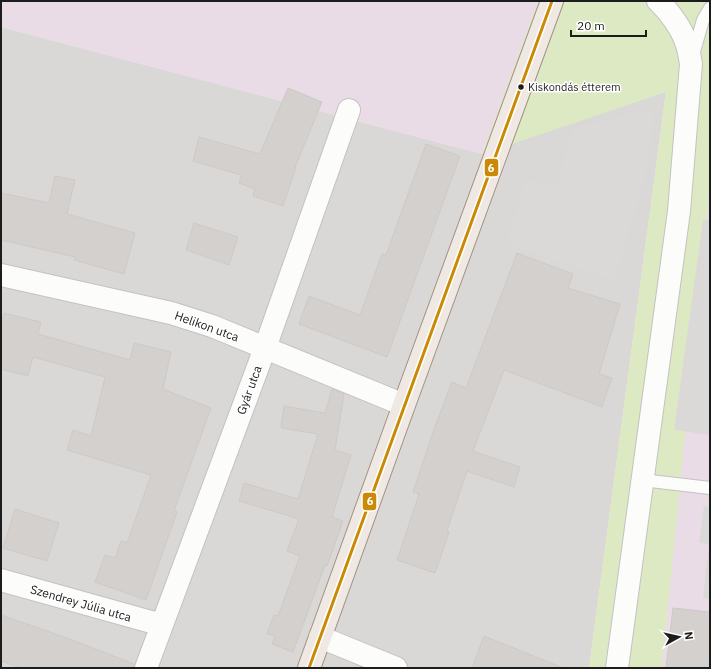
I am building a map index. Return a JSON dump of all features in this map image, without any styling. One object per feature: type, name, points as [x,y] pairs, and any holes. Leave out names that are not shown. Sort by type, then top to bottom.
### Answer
[{"type":"main road","points":[[309,668],[552,1]]},
{"type":"street","points":[[617,668],[679,211],[690,64],[688,46],[682,32],[658,1]]},
{"type":"street","name":"Gyár utca","points":[[146,668],[265,348],[349,110]]},
{"type":"street","name":"Helikon utca","points":[[1,275],[171,313],[212,326],[404,405]]},
{"type":"street","name":"Szendrey Júlia utca","points":[[1,580],[162,625]]},
{"type":"street","points":[[320,637],[396,668]]},
{"type":"lane","points":[[690,64],[703,20],[710,8]]},
{"type":"lane","points":[[642,480],[710,488]]},
{"type":"shaded area","points":[[1,1],[538,1],[482,154],[1,27]]},
{"type":"shaded area","points":[[1,27],[482,154],[666,91],[589,668],[1,668]]},
{"type":"shaded area","points":[[655,107],[644,182],[614,280],[506,243],[527,179],[556,189],[573,129]]},
{"type":"shaded area","points":[[710,182],[710,668],[662,668]]},
{"type":"shaded area","points":[[703,220],[710,221],[710,435],[674,430]]},
{"type":"shaded area","points":[[704,506],[710,507],[710,599],[703,598],[709,544],[699,543]]},
{"type":"green space","points":[[538,1],[710,1],[710,182],[662,668],[589,668],[666,92],[482,154]]},
{"type":"building","points":[[288,88],[322,102],[295,167],[283,206],[253,196],[255,189],[239,183],[241,175],[193,161],[199,137],[260,154]]},
{"type":"building","points":[[426,144],[460,156],[387,357],[299,324],[309,296],[360,315],[382,254],[386,255]]},
{"type":"building","points":[[55,176],[75,180],[67,214],[135,233],[124,274],[74,260],[75,257],[1,240],[1,193],[49,203]]},
{"type":"building","points":[[194,223],[238,237],[229,265],[186,250]]},
{"type":"building","points":[[517,253],[573,274],[568,288],[620,304],[599,374],[612,378],[602,407],[504,370],[473,451],[520,467],[514,487],[467,471],[435,573],[397,560],[419,494],[413,492],[434,429],[452,382],[466,388]]},
{"type":"building","points":[[4,313],[41,322],[38,334],[130,360],[134,343],[171,352],[163,389],[211,408],[174,511],[177,512],[146,600],[95,582],[105,555],[115,558],[121,541],[127,543],[151,475],[67,450],[73,430],[91,436],[105,377],[33,357],[28,376],[1,369],[1,325]]},
{"type":"building","points":[[332,389],[344,394],[335,450],[351,455],[332,517],[343,521],[293,652],[272,644],[275,636],[267,634],[274,615],[278,616],[300,556],[287,551],[299,519],[239,501],[244,483],[298,499],[318,434],[281,428],[284,406],[325,413]]},
{"type":"building","points":[[15,509],[59,523],[47,561],[3,548]]},
{"type":"building","points":[[673,608],[710,612],[710,668],[666,668]]},
{"type":"building","points":[[1,615],[67,638],[134,664],[134,668],[21,668],[1,661]]},
{"type":"building","points":[[484,636],[561,667],[561,668],[472,668]]},
{"type":"transit line","name":"6","points":[[309,668],[552,1]]},
{"type":"place","name":"Kiskondás étterem","points":[[521,87]]}]
